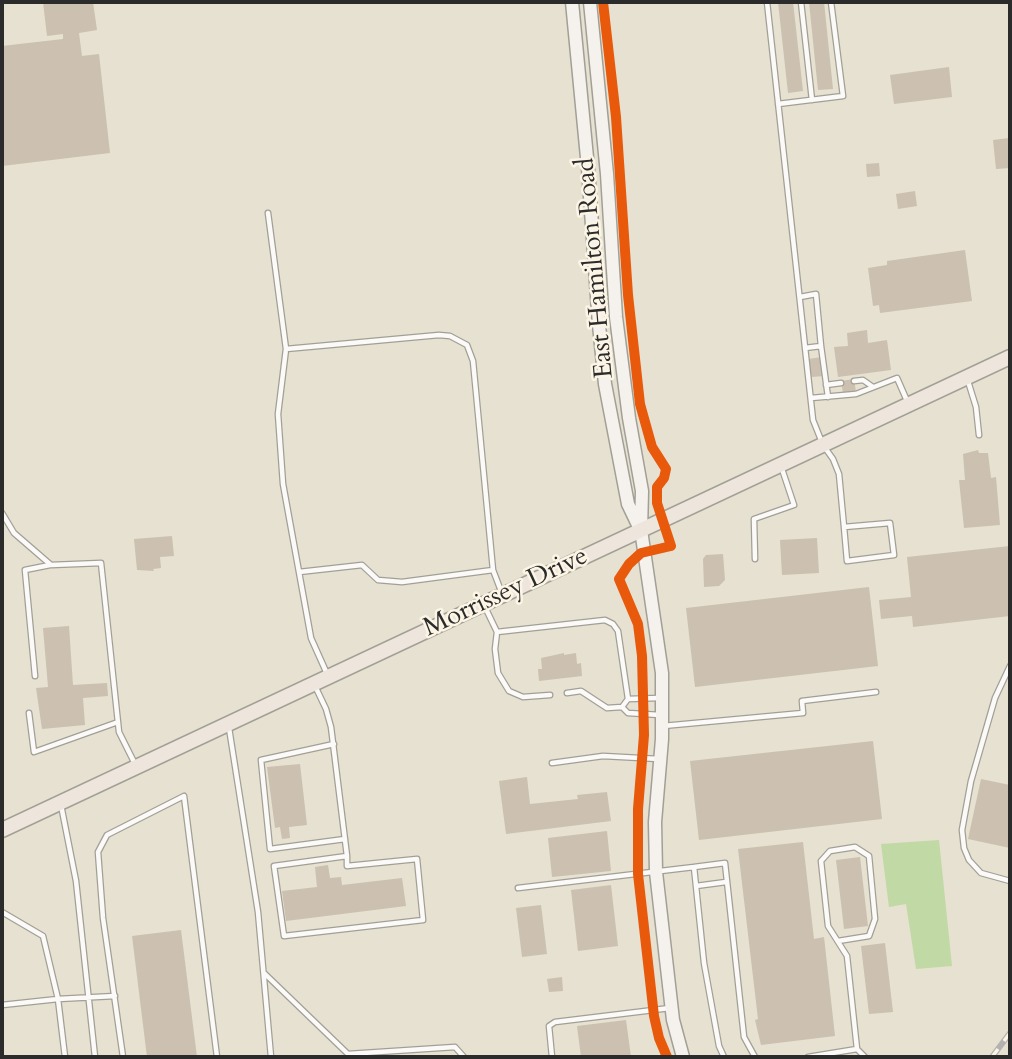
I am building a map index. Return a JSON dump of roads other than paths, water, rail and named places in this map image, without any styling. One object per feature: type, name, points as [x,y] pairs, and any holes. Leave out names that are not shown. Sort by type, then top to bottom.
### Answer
[{"type":"main road","name":"East Hamilton Road","points":[[572,2],[605,384],[628,504],[641,530]]},
{"type":"main road","name":"East Hamilton Road","points":[[590,2],[607,174],[616,317],[642,491],[641,530],[659,636],[663,720],[655,822],[656,872],[671,1008],[683,1057]]},
{"type":"main road","name":"Morrissey Drive","points":[[2,830],[1010,357]]},
{"type":"lane","points":[[767,2],[813,420],[839,474],[847,561],[894,555],[890,523],[844,527]]},
{"type":"lane","points":[[801,2],[812,100]]},
{"type":"lane","points":[[778,104],[843,96],[831,2]]},
{"type":"lane","points":[[268,214],[286,349],[278,414],[284,484],[311,638],[329,677]]},
{"type":"lane","points":[[800,297],[816,294],[828,397]]},
{"type":"lane","points":[[286,349],[439,335],[450,336],[467,345],[472,361],[493,570],[502,595]]},
{"type":"lane","points":[[805,348],[821,345]]},
{"type":"lane","points":[[811,398],[856,394],[897,377],[909,404]]},
{"type":"lane","points":[[967,377],[976,407],[979,435]]},
{"type":"lane","points":[[854,381],[863,380],[873,387]]},
{"type":"lane","points":[[826,385],[841,383]]},
{"type":"lane","points":[[755,559],[754,519],[794,505],[780,464]]},
{"type":"lane","points":[[2,513],[14,533],[51,565]]},
{"type":"lane","points":[[35,676],[25,570],[51,565],[101,563],[119,732],[137,767]]},
{"type":"lane","points":[[299,572],[362,565],[378,580],[402,582],[493,570]]},
{"type":"lane","points":[[484,604],[497,632],[495,649],[498,673],[509,691],[523,697],[550,695]]},
{"type":"lane","points":[[497,632],[605,620],[613,624],[618,631],[628,699],[622,707]]},
{"type":"lane","points":[[1010,666],[995,698],[969,792],[962,830],[964,848],[981,873],[1010,881]]},
{"type":"lane","points":[[314,684],[326,709],[334,744],[347,856],[347,866],[417,859],[423,920],[284,936],[274,866],[347,856]]},
{"type":"lane","points":[[567,693],[581,691],[607,708],[622,707],[628,713],[663,720],[803,713],[802,701],[876,692]]},
{"type":"lane","points":[[628,699],[663,698]]},
{"type":"lane","points":[[29,713],[34,752],[118,722]]},
{"type":"lane","points":[[229,724],[258,912],[271,1057]]},
{"type":"lane","points":[[334,744],[261,760],[270,849],[345,839]]},
{"type":"lane","points":[[552,763],[603,756],[660,759]]},
{"type":"lane","points":[[123,1057],[103,918],[98,852],[107,835],[184,796],[217,1057]]},
{"type":"lane","points":[[60,802],[76,881],[95,1057]]},
{"type":"lane","points":[[838,941],[869,936],[876,919],[869,856],[855,847],[830,851],[821,861],[828,926],[847,956],[857,1049],[865,1057]]},
{"type":"lane","points":[[518,888],[725,863],[744,1037],[755,1057]]},
{"type":"lane","points":[[694,867],[704,963],[719,1046],[724,1057]]},
{"type":"lane","points":[[696,886],[727,882]]},
{"type":"lane","points":[[2,912],[43,936],[58,999],[65,1057]]},
{"type":"lane","points":[[264,973],[348,1054],[455,1047],[464,1057]]},
{"type":"lane","points":[[2,1005],[115,996]]},
{"type":"lane","points":[[552,1057],[549,1026],[555,1021],[671,1008]]},
{"type":"lane","points":[[808,1057],[857,1049]]},
{"type":"railway","points":[[992,1057],[1010,1033]]}]
